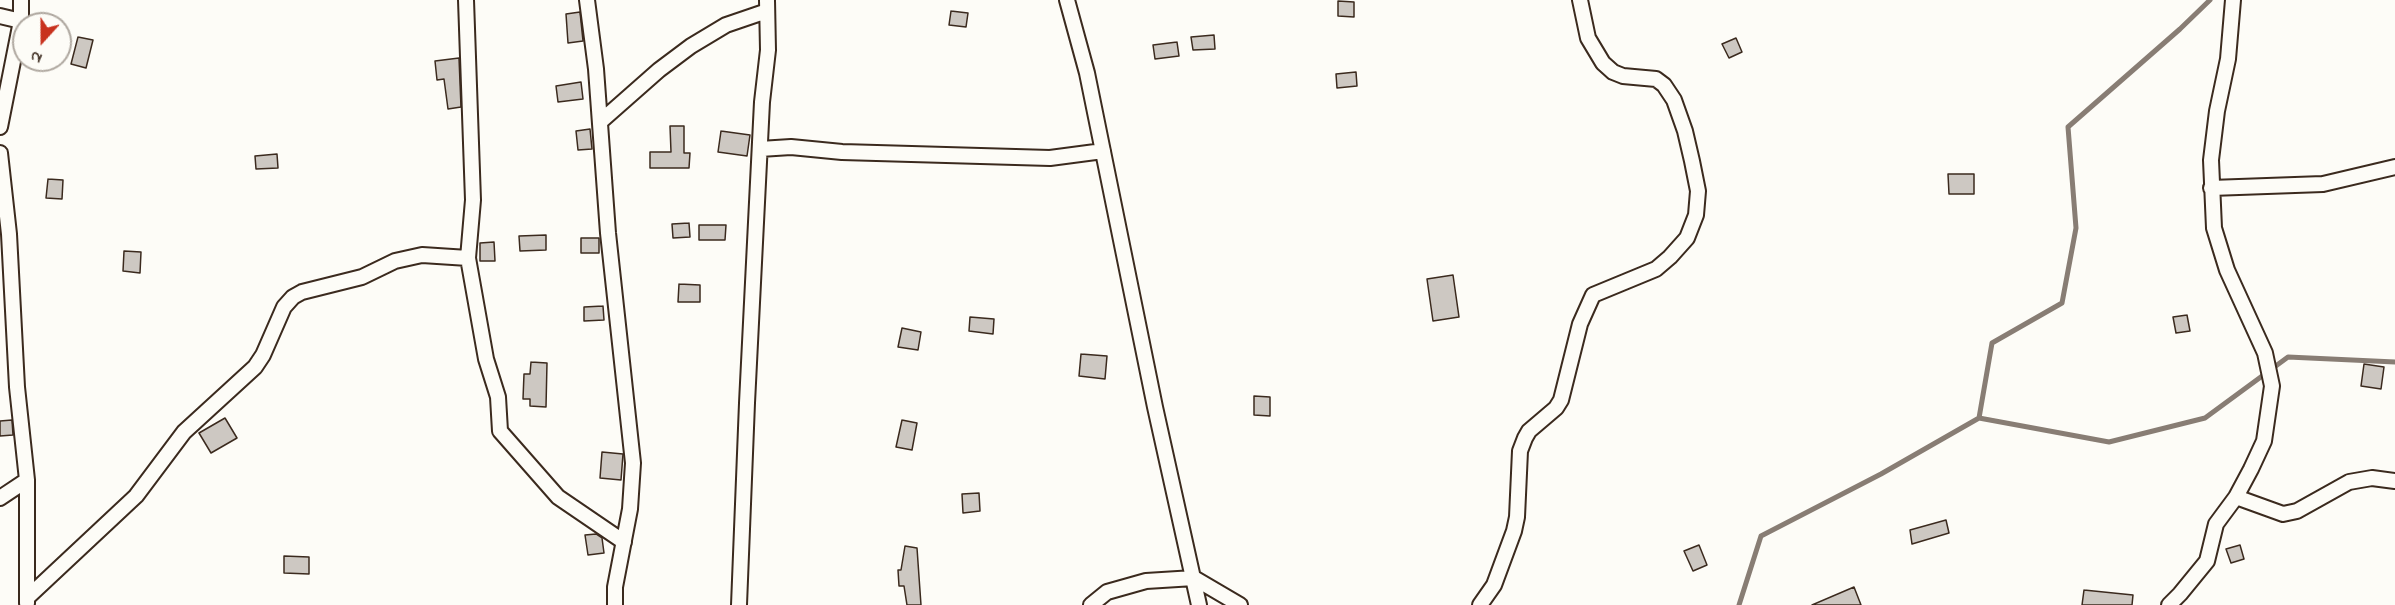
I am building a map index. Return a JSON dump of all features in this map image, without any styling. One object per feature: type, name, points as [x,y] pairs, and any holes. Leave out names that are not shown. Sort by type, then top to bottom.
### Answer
[{"type":"street","points":[[466,0],[473,200],[468,258],[486,359],[498,397],[500,431],[558,497],[624,542]]},
{"type":"street","points":[[586,0],[596,69],[608,233],[633,463],[630,509],[615,587],[615,605]]},
{"type":"street","points":[[1067,0],[1087,73],[1155,406],[1199,605]]},
{"type":"street","points":[[1480,605],[1494,585],[1514,531],[1517,517],[1520,451],[1529,431],[1556,408],[1561,400],[1580,324],[1593,295],[1656,269],[1687,238],[1696,214],[1698,191],[1685,131],[1674,100],[1664,85],[1656,79],[1623,76],[1613,72],[1602,63],[1588,39],[1580,0]]},
{"type":"street","points":[[2169,605],[2207,561],[2216,524],[2236,497],[2264,441],[2272,386],[2265,353],[2227,270],[2214,228],[2211,160],[2217,111],[2229,59],[2233,0]]},
{"type":"street","points":[[600,122],[659,70],[691,46],[726,25],[767,5],[768,50],[760,149],[739,605]]},
{"type":"street","points":[[0,128],[12,67]]},
{"type":"street","points":[[760,149],[791,147],[842,152],[1050,158],[1103,151]]},
{"type":"street","points":[[0,153],[9,234],[17,387],[27,480],[27,601]]},
{"type":"street","points":[[2211,188],[2323,184],[2395,167]]},
{"type":"street","points":[[27,601],[136,496],[184,432],[255,367],[263,355],[284,308],[293,297],[302,292],[362,277],[395,261],[422,255],[468,258]]},
{"type":"street","points":[[2236,497],[2283,514],[2297,511],[2349,482],[2372,478],[2395,481]]},
{"type":"street","points":[[0,498],[27,480]]},
{"type":"street","points":[[1091,605],[1107,592],[1146,581],[1194,578],[1240,605]]},
{"type":"building","points":[[1338,1],[1354,2],[1354,17],[1338,16]]},
{"type":"building","points":[[951,11],[968,13],[966,27],[949,25]]},
{"type":"building","points":[[580,12],[583,41],[568,43],[566,14]]},
{"type":"building","points":[[1214,35],[1215,49],[1193,50],[1191,37]]},
{"type":"building","points":[[78,37],[93,40],[86,68],[72,64]]},
{"type":"building","points":[[1736,38],[1742,52],[1729,58],[1722,44]]},
{"type":"building","points":[[1177,42],[1179,56],[1155,59],[1153,45]]},
{"type":"building","points":[[459,58],[461,107],[448,109],[444,79],[437,80],[435,61]]},
{"type":"building","points":[[1356,72],[1357,86],[1337,88],[1336,74]]},
{"type":"building","points":[[581,82],[583,99],[558,102],[556,86]]},
{"type":"building","points":[[670,126],[684,126],[684,153],[690,153],[689,168],[650,168],[650,152],[671,152]]},
{"type":"building","points":[[590,129],[592,149],[578,150],[576,131]]},
{"type":"building","points":[[721,131],[750,135],[747,156],[718,152]]},
{"type":"building","points":[[277,154],[278,168],[256,169],[255,156]]},
{"type":"building","points":[[1948,174],[1974,174],[1974,194],[1949,194]]},
{"type":"building","points":[[48,179],[63,180],[62,199],[46,198]]},
{"type":"building","points":[[689,223],[690,237],[673,238],[672,224]]},
{"type":"building","points":[[699,225],[726,225],[725,240],[699,240]]},
{"type":"building","points":[[546,235],[546,250],[520,251],[519,236]]},
{"type":"building","points":[[581,238],[599,238],[599,253],[581,253]]},
{"type":"building","points":[[494,242],[495,261],[480,261],[480,243]]},
{"type":"building","points":[[124,251],[141,252],[140,273],[123,271]]},
{"type":"building","points":[[1453,275],[1459,317],[1433,321],[1427,279]]},
{"type":"building","points":[[679,284],[700,285],[700,302],[678,302]]},
{"type":"building","points":[[603,306],[604,320],[584,321],[584,307]]},
{"type":"building","points":[[2187,315],[2190,331],[2176,333],[2173,317]]},
{"type":"building","points":[[970,317],[994,319],[993,334],[969,331]]},
{"type":"building","points":[[902,328],[921,332],[918,350],[898,347]]},
{"type":"building","points":[[1081,354],[1107,356],[1105,379],[1079,376]]},
{"type":"building","points":[[531,362],[547,363],[546,407],[530,406],[530,399],[523,399],[524,374],[530,374]]},
{"type":"building","points":[[2364,364],[2384,367],[2381,389],[2361,386]]},
{"type":"building","points":[[1254,396],[1270,397],[1270,416],[1254,415]]},
{"type":"building","points":[[225,418],[237,438],[211,453],[199,433]]},
{"type":"building","points":[[12,420],[13,435],[0,436],[0,421]]},
{"type":"building","points":[[902,420],[917,423],[912,450],[896,447]]},
{"type":"building","points":[[602,452],[623,454],[621,480],[600,478]]},
{"type":"building","points":[[979,493],[980,511],[963,513],[962,494]]},
{"type":"building","points":[[1946,520],[1949,533],[1912,544],[1910,530]]},
{"type":"building","points":[[596,534],[602,538],[604,553],[588,555],[585,535]]},
{"type":"building","points":[[1699,545],[1707,565],[1693,571],[1684,551]]},
{"type":"building","points":[[2240,545],[2244,559],[2231,563],[2226,549]]},
{"type":"building","points":[[905,546],[917,548],[921,605],[907,605],[904,586],[899,586],[898,570],[901,570]]},
{"type":"building","points":[[284,556],[309,557],[309,574],[284,573]]},
{"type":"building","points":[[1854,587],[1861,605],[1812,605]]},
{"type":"building","points":[[2084,590],[2133,595],[2132,605],[2082,605]]},
{"type":"waterway","points":[[1979,418],[1992,343],[2062,303],[2076,228],[2068,127],[2210,0]]},
{"type":"waterway","points":[[1739,605],[1761,536],[1881,474],[1979,418],[2109,442],[2205,418],[2288,357],[2395,362]]}]
